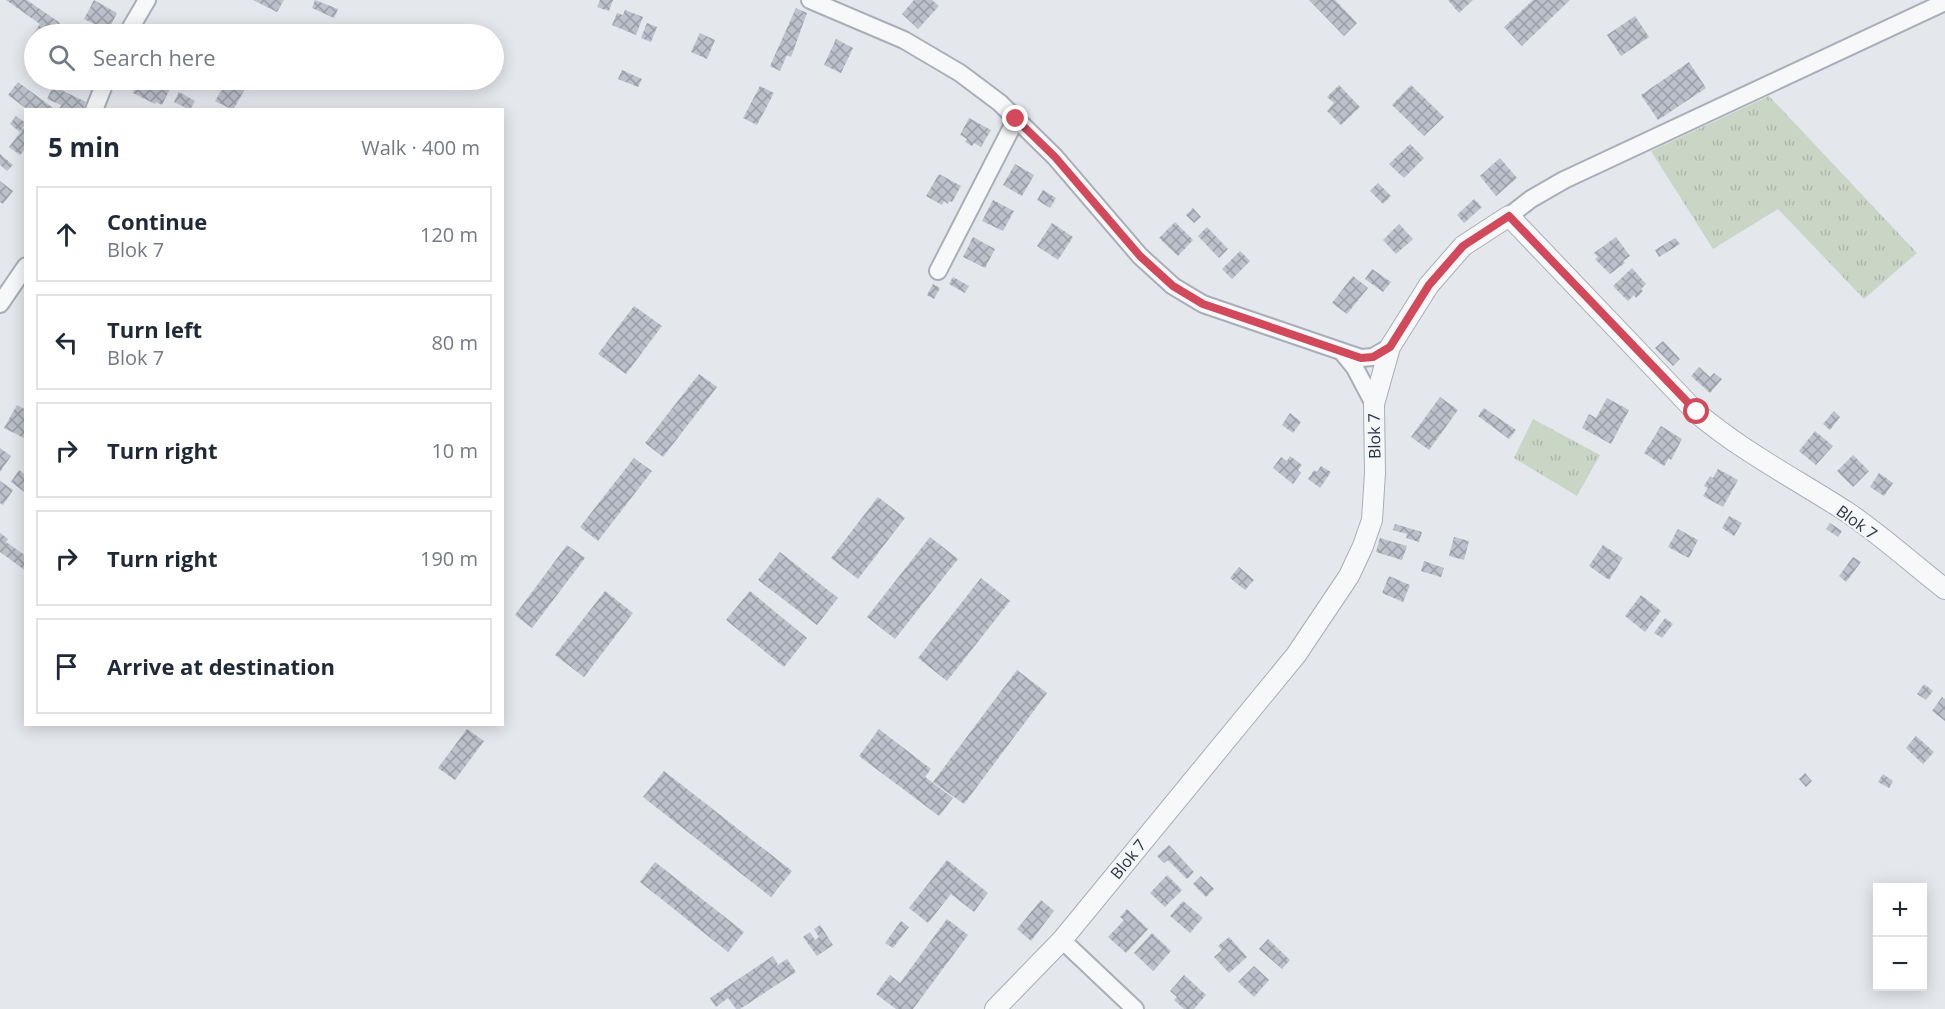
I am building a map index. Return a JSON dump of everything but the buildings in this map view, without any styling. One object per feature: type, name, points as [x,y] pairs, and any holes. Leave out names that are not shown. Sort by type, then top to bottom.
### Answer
[{"type":"street","points":[[133,24],[147,0]]},
{"type":"street","points":[[810,0],[904,40],[960,73],[1000,103],[1055,157],[1140,256],[1173,286],[1203,304],[1361,358],[1373,357],[1390,347]]},
{"type":"street","points":[[1509,216],[1531,199],[1564,180],[1945,2]]},
{"type":"street","points":[[95,108],[102,90]]},
{"type":"street","points":[[938,271],[1016,119]]},
{"type":"street","name":"Blok 7","points":[[995,1009],[1062,940],[1296,655],[1349,576],[1364,546],[1372,520],[1375,472],[1374,404],[1390,347],[1429,285],[1463,246],[1509,216],[1712,426],[1848,513],[1945,589]]},
{"type":"street","points":[[0,304],[24,269]]},
{"type":"street","points":[[1342,352],[1355,368],[1374,404]]},
{"type":"street","points":[[1062,940],[1135,1009]]},
{"type":"green space","points":[[1769,96],[1917,253],[1864,299],[1778,209],[1713,249],[1651,151]]},
{"type":"green space","points":[[1533,419],[1600,455],[1577,496],[1514,458]]},
{"type":"route","points":[[1016,119],[1055,157],[1140,256],[1173,286],[1203,304],[1361,358],[1373,357],[1390,347],[1429,285],[1463,246],[1509,216],[1697,412]]}]
